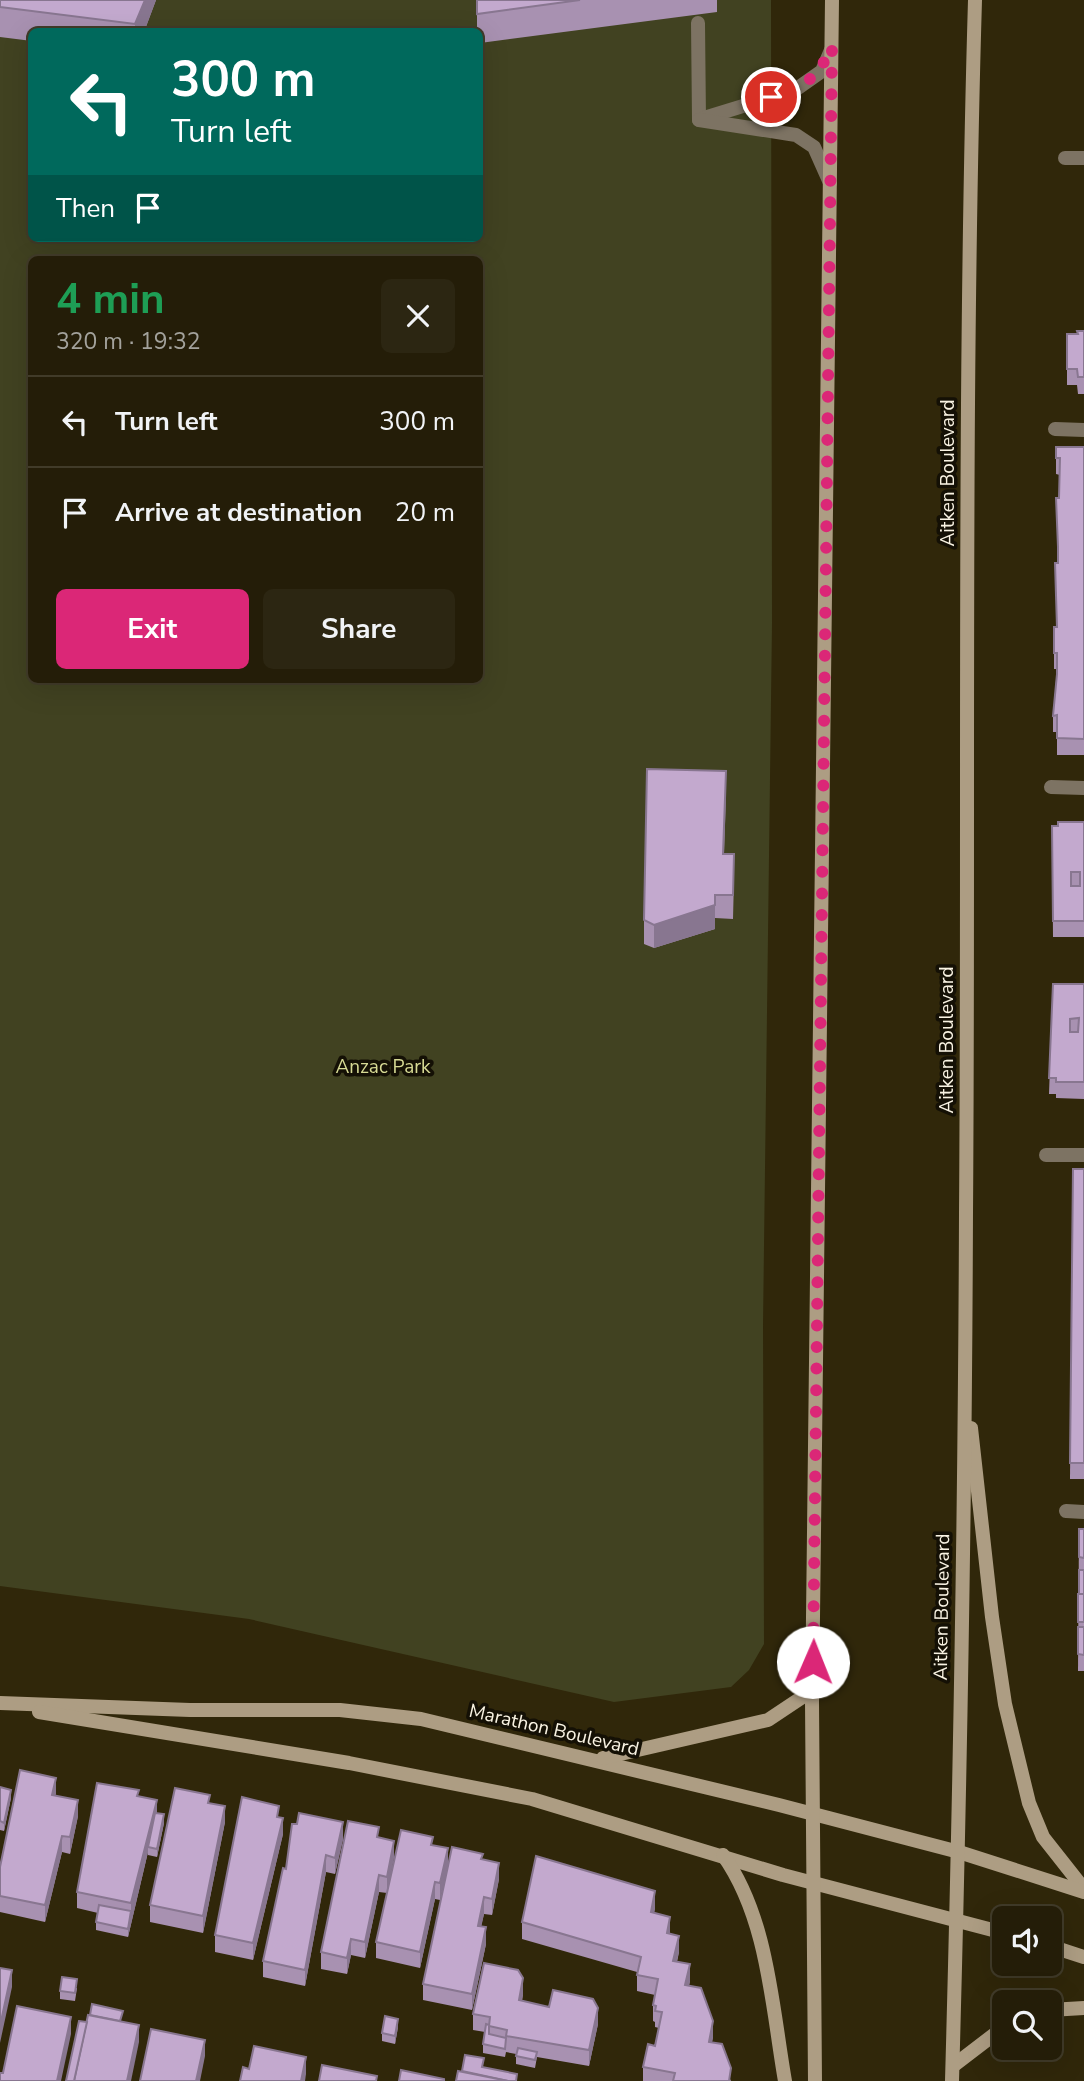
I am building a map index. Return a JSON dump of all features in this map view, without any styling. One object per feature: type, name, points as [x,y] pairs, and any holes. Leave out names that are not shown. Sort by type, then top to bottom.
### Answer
[{"type":"main road","points":[[815,2081],[813,1690],[832,0]]},
{"type":"main road","name":"Aitken Boulevard","points":[[953,2073],[959,1852],[965,1364],[967,258],[975,0]]},
{"type":"main road","points":[[965,1364],[992,1618],[1005,1704],[1030,1803],[1043,1837],[1084,1890]]},
{"type":"main road","points":[[598,1759],[768,1720],[813,1690]]},
{"type":"main road","name":"Marathon Boulevard","points":[[0,1704],[190,1710],[340,1710],[421,1719],[598,1759],[813,1814],[959,1852],[1084,1890]]},
{"type":"main road","name":"Marathon Boulevard","points":[[0,1704],[310,1756],[532,1799],[813,1883],[992,1930]]},
{"type":"main road","points":[[723,1855],[738,1875],[760,1939],[785,2081]]},
{"type":"main road","points":[[1062,1949],[1084,1957]]},
{"type":"main road","points":[[1062,2009],[1084,2008]]},
{"type":"main road","points":[[953,2073],[992,2038]]},
{"type":"street","points":[[698,23],[699,120]]},
{"type":"street","points":[[699,120],[795,90],[821,71],[832,47]]},
{"type":"street","points":[[699,120],[796,135],[814,147],[831,184]]},
{"type":"street","points":[[1065,158],[1084,158]]},
{"type":"street","points":[[1055,429],[1084,430]]},
{"type":"street","points":[[1051,788],[1084,788]]},
{"type":"street","points":[[1046,1155],[1084,1156]]},
{"type":"street","points":[[1066,1511],[1084,1512]]},
{"type":"green space","name":"Anzac Park","points":[[0,0],[771,0],[772,623],[763,1325],[764,1644],[749,1670],[731,1687],[614,1702],[249,1619],[0,1586]]},
{"type":"building","points":[[0,0],[145,0],[135,24],[0,7]]},
{"type":"building","points":[[477,0],[580,0],[477,14]]},
{"type":"building","points":[[1077,331],[1084,331],[1084,377],[1078,377],[1077,369],[1067,369],[1067,334],[1078,334]]},
{"type":"building","points":[[1056,447],[1084,447],[1084,739],[1057,738],[1057,715],[1053,716],[1057,674],[1057,653],[1054,653],[1054,627],[1057,627],[1055,563],[1058,563],[1056,498],[1059,498],[1060,458],[1056,458]]},
{"type":"building","points":[[647,769],[726,771],[723,854],[734,854],[733,895],[715,895],[715,905],[654,925],[644,920]]},
{"type":"building","points":[[1058,822],[1084,822],[1084,921],[1053,921],[1052,826],[1058,826]],"holes":[[[1071,872],[1080,872],[1080,886],[1071,886]]]},
{"type":"building","points":[[1053,984],[1084,984],[1084,1082],[1056,1082],[1056,1078],[1049,1078]],"holes":[[[1079,1018],[1078,1032],[1070,1032],[1070,1019]]]},
{"type":"building","points":[[1073,1169],[1084,1169],[1084,1463],[1070,1463]]},
{"type":"building","points":[[1079,1529],[1084,1529],[1084,1558],[1079,1557]]},
{"type":"building","points":[[1079,1570],[1084,1570],[1084,1594],[1079,1594]]},
{"type":"building","points":[[1078,1594],[1084,1594],[1084,1622],[1078,1622]]},
{"type":"building","points":[[1078,1627],[1084,1627],[1084,1655],[1078,1654]]},
{"type":"building","points":[[20,1770],[56,1778],[52,1795],[78,1800],[70,1837],[62,1836],[45,1905],[0,1896],[0,1867]]},
{"type":"building","points":[[97,1783],[139,1790],[137,1796],[157,1800],[131,1903],[77,1892]]},
{"type":"building","points":[[0,1787],[11,1790],[4,1823],[0,1821]]},
{"type":"building","points":[[175,1788],[210,1795],[208,1803],[225,1806],[203,1916],[150,1905]]},
{"type":"building","points":[[242,1797],[279,1806],[277,1817],[283,1818],[253,1943],[215,1935]]},
{"type":"building","points":[[155,1813],[164,1814],[157,1849],[148,1847]]},
{"type":"building","points":[[299,1813],[343,1822],[335,1858],[326,1855],[305,1970],[263,1961],[283,1868],[286,1869],[292,1824],[297,1824]]},
{"type":"building","points":[[348,1821],[379,1827],[377,1837],[394,1841],[387,1877],[379,1875],[365,1942],[351,1939],[347,1958],[321,1952]]},
{"type":"building","points":[[401,1830],[433,1837],[431,1845],[448,1848],[440,1883],[435,1882],[420,1952],[376,1942]]},
{"type":"building","points":[[452,1847],[483,1854],[481,1859],[499,1863],[492,1899],[484,1897],[478,1926],[486,1927],[472,1994],[423,1984]]},
{"type":"building","points":[[536,1856],[655,1891],[651,1912],[670,1917],[667,1933],[679,1936],[673,1961],[690,1964],[685,1985],[701,1988],[713,2021],[709,2042],[722,2044],[731,2068],[729,2081],[673,2081],[675,2073],[643,2067],[648,2044],[655,2046],[662,2012],[655,2011],[656,2006],[653,2005],[658,1979],[637,1975],[641,1957],[522,1922]]},
{"type":"building","points":[[99,1905],[131,1911],[128,1929],[96,1922]]},
{"type":"building","points":[[484,1963],[518,1970],[523,1978],[519,2000],[549,2007],[553,1990],[593,1999],[598,2008],[589,2050],[506,2036],[507,2030],[489,2026],[490,2017],[473,2014]]},
{"type":"building","points":[[0,1968],[12,1970],[0,2026]]},
{"type":"building","points":[[62,1977],[77,1979],[75,1993],[60,1991]]},
{"type":"building","points":[[92,2004],[123,2011],[120,2021],[90,2015]]},
{"type":"building","points":[[17,2006],[71,2017],[57,2081],[0,2081]]},
{"type":"building","points":[[88,2015],[139,2025],[127,2081],[74,2081]]},
{"type":"building","points":[[385,2016],[398,2019],[395,2036],[382,2033]]},
{"type":"building","points":[[79,2021],[87,2022],[74,2081],[66,2081]]},
{"type":"building","points":[[486,2024],[489,2025],[489,2034],[506,2038],[505,2049],[483,2044]]},
{"type":"building","points":[[151,2029],[205,2040],[196,2081],[140,2081]]},
{"type":"building","points":[[254,2046],[306,2057],[301,2081],[240,2081],[243,2067],[249,2069]]},
{"type":"building","points":[[518,2048],[537,2052],[535,2060],[516,2056]]},
{"type":"building","points":[[465,2055],[484,2058],[482,2067],[517,2074],[516,2081],[462,2071]]},
{"type":"building","points":[[322,2065],[377,2076],[376,2081],[319,2081]]},
{"type":"building","points":[[401,2070],[444,2079],[444,2081],[399,2081]]},
{"type":"building","points":[[458,2071],[508,2081],[456,2081]]},
{"type":"route","points":[[771,97],[795,90],[807,83],[821,71],[832,47],[813,1662]]}]
